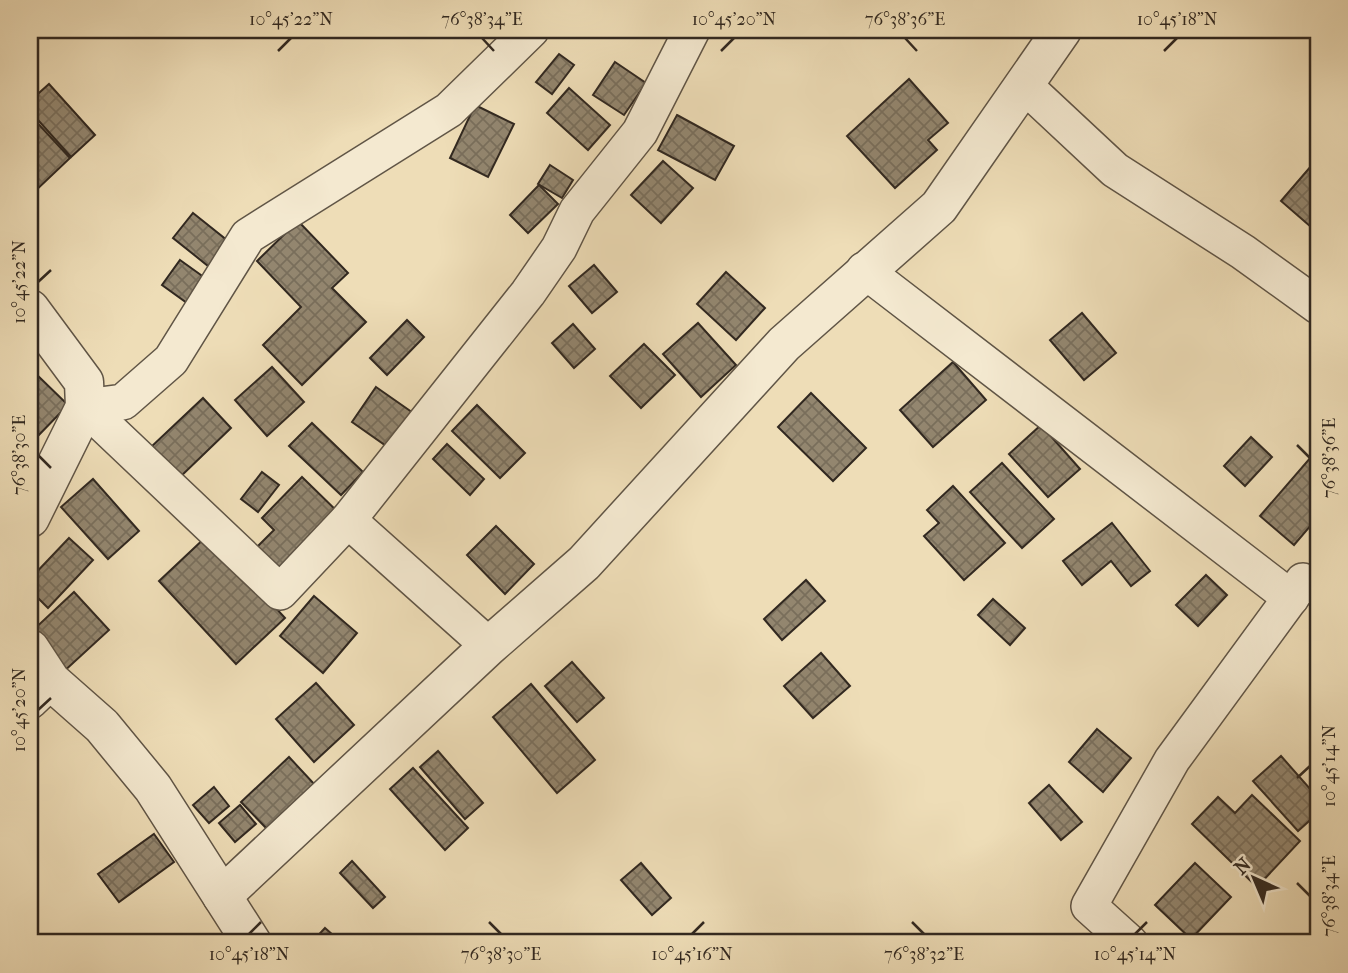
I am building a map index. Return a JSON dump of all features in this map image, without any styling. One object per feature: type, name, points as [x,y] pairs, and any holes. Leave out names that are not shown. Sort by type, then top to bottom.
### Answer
[{"type":"street","points":[[85,407],[123,402],[171,360],[248,236],[449,110],[531,30]]},
{"type":"street","points":[[85,407],[280,592],[348,520],[528,293],[559,248],[577,211],[640,132],[692,30]]},
{"type":"street","points":[[222,896],[489,646],[584,563],[733,396],[864,270],[939,207],[1062,30]]},
{"type":"street","points":[[1025,86],[1115,170],[1243,252],[1318,306]]},
{"type":"street","points":[[864,270],[1305,593],[1172,760],[1089,906],[1130,943]]},
{"type":"street","points":[[30,309],[84,382],[85,407],[30,518]]},
{"type":"street","points":[[348,520],[489,646]]},
{"type":"street","points":[[30,649],[40,691],[103,726],[153,788],[250,943]]},
{"type":"building","points":[[559,54],[574,65],[552,94],[536,82]]},
{"type":"building","points":[[615,62],[646,83],[624,115],[593,95]]},
{"type":"building","points":[[909,79],[948,123],[928,140],[937,150],[895,188],[847,136]]},
{"type":"building","points":[[49,84],[95,135],[71,157],[30,111],[30,101]]},
{"type":"building","points":[[569,88],[610,125],[588,150],[547,113]]},
{"type":"building","points":[[475,105],[514,124],[488,177],[450,158]]},
{"type":"building","points":[[30,115],[70,158],[30,196]]},
{"type":"building","points":[[677,115],[734,146],[715,180],[658,150]]},
{"type":"building","points":[[1318,158],[1318,233],[1281,201]]},
{"type":"building","points":[[663,161],[693,188],[661,223],[631,195]]},
{"type":"building","points":[[550,165],[573,180],[562,198],[538,184]]},
{"type":"building","points":[[539,185],[558,204],[528,233],[510,215]]},
{"type":"building","points":[[193,213],[233,245],[213,270],[173,238]]},
{"type":"building","points":[[298,221],[348,273],[332,288],[366,322],[302,385],[263,345],[301,307],[257,261]]},
{"type":"building","points":[[180,260],[212,283],[194,308],[162,285]]},
{"type":"building","points":[[594,265],[617,292],[592,313],[569,286]]},
{"type":"building","points":[[726,272],[765,308],[736,340],[697,304]]},
{"type":"building","points":[[1082,313],[1116,353],[1084,380],[1050,340]]},
{"type":"building","points":[[407,320],[424,337],[387,375],[370,358]]},
{"type":"building","points":[[698,323],[736,365],[701,397],[663,354]]},
{"type":"building","points":[[573,324],[595,349],[574,368],[552,343]]},
{"type":"building","points":[[644,344],[675,375],[641,408],[610,376]]},
{"type":"building","points":[[953,362],[986,400],[933,447],[900,410]]},
{"type":"building","points":[[272,367],[304,402],[267,436],[235,400]]},
{"type":"building","points":[[34,372],[68,405],[32,442],[30,376]]},
{"type":"building","points":[[376,387],[416,415],[392,450],[352,422]]},
{"type":"building","points":[[811,393],[866,448],[833,481],[778,427]]},
{"type":"building","points":[[203,398],[231,428],[179,478],[151,447]]},
{"type":"building","points":[[477,405],[525,453],[500,478],[452,431]]},
{"type":"building","points":[[312,423],[363,472],[341,495],[289,446]]},
{"type":"building","points":[[1041,425],[1080,469],[1048,497],[1009,454]]},
{"type":"building","points":[[1251,437],[1272,457],[1245,486],[1224,466]]},
{"type":"building","points":[[447,444],[484,479],[470,495],[433,459]]},
{"type":"building","points":[[1318,449],[1318,517],[1294,545],[1260,516]]},
{"type":"building","points":[[1002,463],[1054,519],[1022,548],[970,492]]},
{"type":"building","points":[[262,472],[279,485],[258,512],[241,499]]},
{"type":"building","points":[[302,477],[343,517],[282,579],[253,551],[274,530],[262,518]]},
{"type":"building","points":[[93,479],[139,531],[108,559],[61,507]]},
{"type":"building","points":[[953,486],[1005,543],[964,580],[924,536],[939,523],[927,510]]},
{"type":"building","points":[[1112,523],[1150,571],[1131,586],[1111,561],[1082,585],[1063,561]]},
{"type":"building","points":[[496,526],[534,564],[505,594],[467,555]]},
{"type":"building","points":[[208,535],[285,618],[236,664],[159,581]]},
{"type":"building","points":[[69,538],[93,560],[48,608],[30,590],[30,579]]},
{"type":"building","points":[[1206,575],[1227,595],[1198,626],[1176,605]]},
{"type":"building","points":[[806,580],[825,601],[782,640],[764,619]]},
{"type":"building","points":[[74,592],[109,630],[61,674],[30,633]]},
{"type":"building","points":[[314,596],[357,633],[323,673],[280,636]]},
{"type":"building","points":[[993,599],[1025,628],[1010,645],[978,615]]},
{"type":"building","points":[[821,653],[850,686],[813,718],[784,686]]},
{"type":"building","points":[[572,662],[604,698],[577,722],[545,686]]},
{"type":"building","points":[[316,683],[354,725],[314,762],[276,719]]},
{"type":"building","points":[[531,684],[595,760],[557,793],[493,717]]},
{"type":"building","points":[[1097,729],[1131,758],[1103,792],[1069,762]]},
{"type":"building","points":[[438,751],[483,803],[465,819],[420,767]]},
{"type":"building","points":[[1281,756],[1318,798],[1318,813],[1298,831],[1253,781]]},
{"type":"building","points":[[289,757],[315,785],[267,829],[241,802]]},
{"type":"building","points":[[413,768],[468,828],[445,850],[390,789]]},
{"type":"building","points":[[1049,785],[1082,822],[1061,840],[1029,803]]},
{"type":"building","points":[[214,787],[229,806],[209,823],[193,805]]},
{"type":"building","points":[[1252,795],[1300,841],[1257,887],[1192,824],[1218,797],[1235,813]]},
{"type":"building","points":[[240,805],[256,824],[235,842],[219,823]]},
{"type":"building","points":[[154,834],[174,862],[119,902],[98,874]]},
{"type":"building","points":[[352,861],[385,897],[373,908],[340,873]]},
{"type":"building","points":[[641,863],[671,898],[652,915],[621,880]]},
{"type":"building","points":[[1195,863],[1231,897],[1191,939],[1155,905]]},
{"type":"building","points":[[325,928],[342,943],[311,943]]}]
